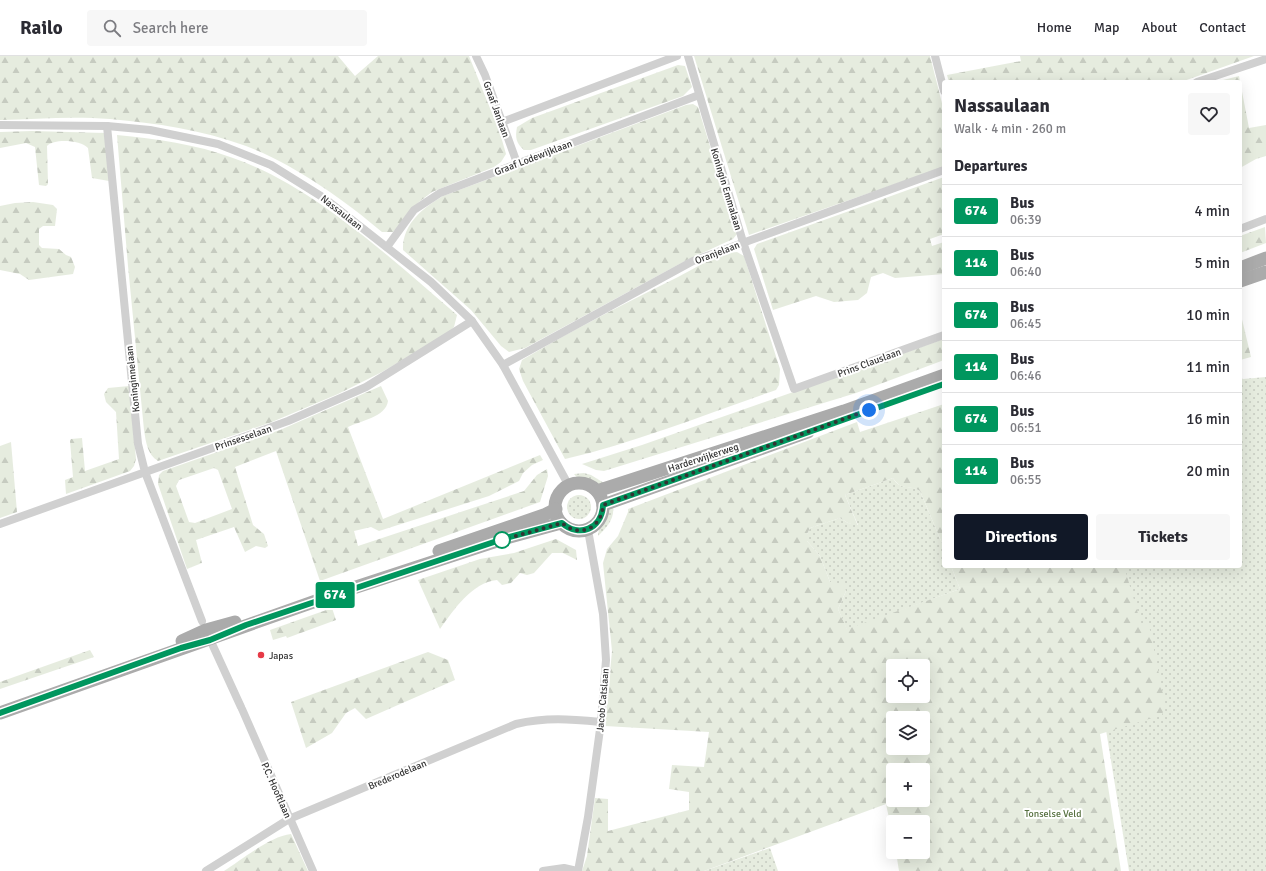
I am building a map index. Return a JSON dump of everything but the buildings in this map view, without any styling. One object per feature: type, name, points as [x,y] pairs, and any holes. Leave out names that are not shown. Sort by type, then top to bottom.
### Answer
[{"type":"main road","points":[[1242,267],[1266,258]]},
{"type":"main road","points":[[1242,280],[1266,272]]},
{"type":"main road","name":"Harderwijkerweg","points":[[597,491],[844,411],[942,376]]},
{"type":"main road","name":"Harderwijkerweg","points":[[603,505],[942,385]]},
{"type":"main road","points":[[584,484],[597,491],[603,505],[600,520],[588,530],[574,531],[562,523],[556,509],[559,496],[569,486],[584,484]]},
{"type":"main road","points":[[0,704],[179,642],[206,630],[337,587],[556,509]]},
{"type":"main road","points":[[0,713],[181,648],[206,630],[246,625],[506,538],[562,523]]},
{"type":"street","name":"Graaf Janlaan","points":[[476,56],[485,75],[517,163]]},
{"type":"street","points":[[502,122],[677,56]]},
{"type":"street","name":"Koningin Emmalaan","points":[[688,56],[743,242],[794,389]]},
{"type":"street","points":[[935,56],[942,83]]},
{"type":"street","points":[[1203,80],[1266,59]]},
{"type":"street","name":"Graaf Lodewijklaan","points":[[387,247],[414,210],[440,193],[699,95]]},
{"type":"street","name":"Nassaulaan","points":[[0,124],[107,126],[150,130],[218,144],[272,165],[324,198],[431,282],[472,321],[503,365],[569,486]]},
{"type":"street","name":"Koninginnelaan","points":[[107,126],[138,444],[145,472],[206,630]]},
{"type":"street","name":"Oranjelaan","points":[[503,365],[693,261],[942,171]]},
{"type":"street","points":[[1242,228],[1266,220]]},
{"type":"street","name":"Prinsesselaan","points":[[0,524],[288,421],[366,387],[472,321]]},
{"type":"street","name":"Prins Clauslaan","points":[[794,389],[942,336]]},
{"type":"street","name":"Jacob Catslaan","points":[[577,871],[588,817],[601,722],[606,637],[598,577],[588,530]]},
{"type":"street","name":"P.C. Hooftlaan","points":[[206,630],[313,871]]},
{"type":"street","name":"Brederodelaan","points":[[206,871],[289,819],[516,724],[537,719],[552,718],[601,722]]},
{"type":"street","points":[[542,871],[564,868],[577,871]]},
{"type":"green space","points":[[0,56],[338,56],[355,76],[378,56],[469,56],[500,133],[506,154],[501,162],[494,167],[432,192],[419,202],[393,232],[382,232],[352,207],[299,172],[264,153],[229,140],[179,128],[110,119],[68,118],[0,120]]},
{"type":"green space","points":[[694,56],[930,56],[942,103],[942,168],[749,235]]},
{"type":"green space","points":[[1020,56],[1254,56],[1187,80],[948,80],[947,75],[1021,61]]},
{"type":"green space","points":[[678,65],[685,66],[692,87],[683,96],[531,150],[524,150],[518,143],[516,137],[517,127],[532,118]]},
{"type":"green space","points":[[1239,76],[1240,80],[1223,80]]},
{"type":"green space","points":[[1242,92],[1249,128],[1266,125],[1266,156],[1256,159],[1242,167]]},
{"type":"green space","points":[[693,104],[698,107],[737,234],[733,239],[685,261],[525,348],[509,352],[501,346],[471,310],[403,250],[406,232],[415,218],[428,206],[443,196],[686,105]]},
{"type":"green space","points":[[32,131],[105,133],[109,181],[92,178],[88,148],[85,145],[61,141],[50,143],[47,146],[48,184],[46,186],[39,185],[35,147],[26,143],[0,148],[0,132]]},
{"type":"green space","points":[[117,135],[176,143],[219,153],[262,170],[291,185],[319,203],[374,244],[449,308],[457,315],[454,327],[448,333],[382,372],[338,394],[272,422],[158,461],[149,451],[144,430]]},
{"type":"green space","points":[[942,178],[942,235],[930,239],[932,246],[942,243],[942,274],[895,278],[883,273],[871,277],[867,293],[858,300],[834,302],[816,296],[773,310],[754,249],[757,244]]},
{"type":"green space","points":[[33,202],[53,205],[57,209],[55,226],[43,226],[39,229],[39,245],[42,248],[59,249],[71,257],[75,267],[73,274],[29,280],[20,274],[0,270],[0,206]]},
{"type":"green space","points":[[1265,227],[1266,243],[1242,252],[1242,235]]},
{"type":"green space","points":[[737,252],[744,256],[780,369],[779,385],[776,390],[645,436],[565,459],[523,381],[519,369],[522,360],[580,327],[707,262],[722,255]]},
{"type":"green space","points":[[1242,319],[1251,357],[1242,359]]},
{"type":"green space","points":[[942,340],[942,361],[856,393],[604,471],[596,470],[582,464],[642,445]]},
{"type":"green space","points":[[1266,377],[1266,871],[1129,871],[1105,724],[1117,568],[1242,568],[1243,379]]},
{"type":"green space","points":[[129,386],[136,459],[134,466],[130,471],[66,494],[65,480],[73,477],[71,439],[82,438],[85,471],[119,459],[116,412],[106,402],[104,394],[108,388]]},
{"type":"green space","points":[[381,386],[388,401],[383,411],[372,418],[348,427],[383,519],[540,455],[543,460],[532,465],[523,473],[519,481],[489,496],[379,531],[371,527],[354,531],[358,546],[524,491],[537,475],[547,469],[548,476],[540,502],[320,581],[276,451],[235,467],[253,525],[264,534],[268,546],[265,548],[256,546],[245,552],[234,527],[196,540],[202,563],[187,569],[158,484],[159,475],[163,471],[280,430]],"holes":[[[214,468],[218,470],[232,509],[195,523],[189,522],[176,486],[179,480]]]},
{"type":"green space","name":"Tonselse Veld","points":[[942,405],[942,543],[920,491],[899,485],[893,478],[845,495],[858,526],[848,523],[840,518],[810,528],[807,534],[807,541],[820,556],[830,582],[844,584],[846,591],[838,609],[847,629],[960,589],[952,568],[1125,568],[1141,624],[1149,625],[1165,704],[1162,715],[1100,734],[1121,871],[899,871],[897,859],[930,859],[930,815],[888,815],[887,807],[930,807],[930,763],[886,763],[886,804],[704,871],[582,871],[587,856],[595,798],[608,799],[608,831],[689,810],[689,792],[669,789],[672,765],[704,767],[709,732],[605,726],[612,651],[603,563],[607,549],[618,536],[628,509],[857,422],[860,432]]},
{"type":"green space","points":[[11,442],[17,512],[0,518],[0,446]]},
{"type":"green space","points":[[584,473],[591,475],[604,483],[588,483],[574,474]]},
{"type":"green space","points":[[893,478],[899,485],[920,491],[942,543],[942,568],[952,568],[960,589],[847,630],[838,609],[846,591],[830,582],[820,556],[807,541],[807,534],[810,528],[840,518],[848,523],[858,525],[845,495]]},
{"type":"green space","points":[[579,495],[588,498],[591,507],[588,516],[579,519],[570,516],[567,507],[570,498]]},
{"type":"green space","points":[[613,506],[613,515],[611,519],[598,536],[602,519]]},
{"type":"green space","points":[[556,539],[576,550],[577,560],[563,553],[552,553],[534,573],[527,575],[520,573],[511,583],[502,585],[497,580],[479,586],[464,598],[440,629],[418,580],[480,559],[514,553]]},
{"type":"green space","points":[[332,608],[336,620],[287,638],[286,636],[273,640],[270,630]]},
{"type":"green space","points":[[90,650],[94,657],[0,689],[0,682]]},
{"type":"green space","points":[[428,652],[448,660],[455,680],[366,719],[355,708],[346,713],[332,733],[306,748],[291,702]]},
{"type":"green space","points":[[291,834],[308,871],[224,871],[256,849],[274,839]]},
{"type":"green space","points":[[770,848],[778,871],[704,871]]},
{"type":"bus line","name":"674","points":[[0,713],[181,648],[210,640],[246,625],[506,538],[562,523],[567,528],[574,531],[588,530],[595,526],[600,520],[603,513],[603,505],[942,385]]},
{"type":"place","name":"Japas","points":[[261,655]]},
{"type":"route","points":[[502,540],[562,523],[567,528],[574,531],[588,530],[595,526],[600,520],[603,513],[603,505],[869,410]]}]
